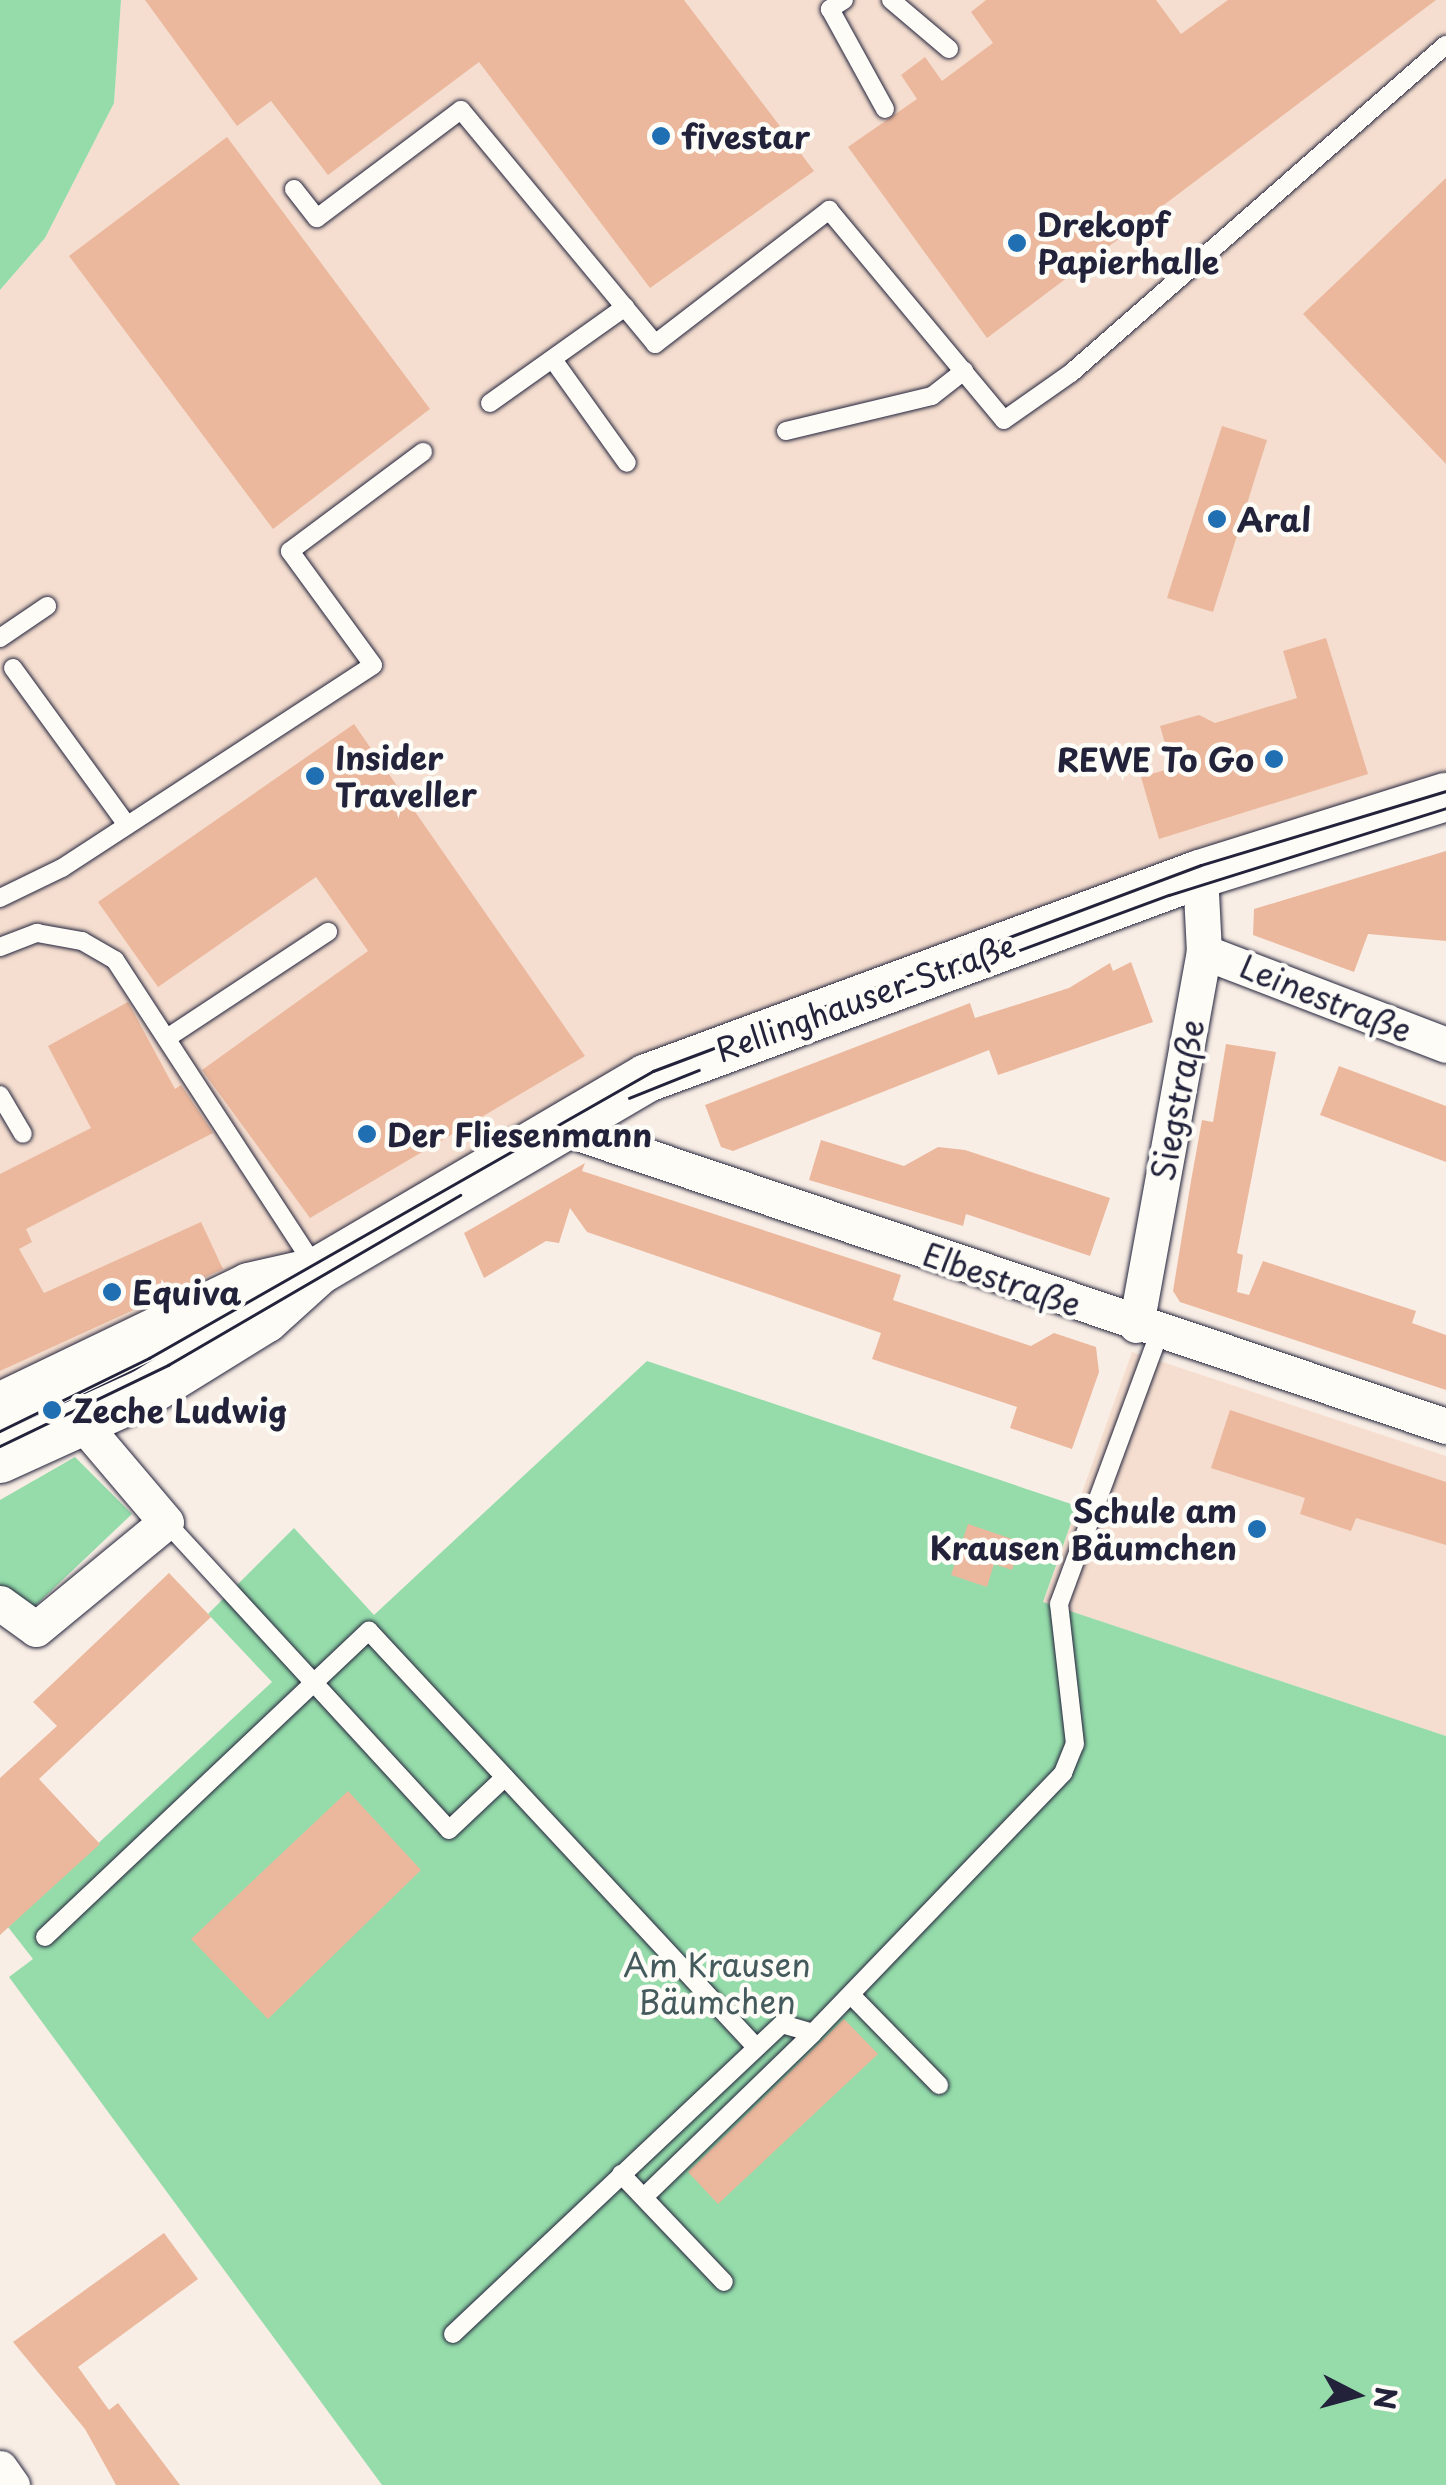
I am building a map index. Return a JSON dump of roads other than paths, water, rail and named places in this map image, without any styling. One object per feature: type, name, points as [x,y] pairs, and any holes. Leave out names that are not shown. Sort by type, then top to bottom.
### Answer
[{"type":"main road","name":"Rellinghauser Straße","points":[[0,1459],[83,1424],[265,1320],[318,1271],[647,1078],[1200,874],[1446,797]]},
{"type":"main road","name":"Rellinghauser Straße","points":[[0,1407],[249,1287],[318,1271]]},
{"type":"street","name":"Siegstraße","points":[[1147,1329],[1204,952],[1200,874]]},
{"type":"street","name":"Leinestraße","points":[[1204,952],[1446,1045]]},
{"type":"street","name":"Elbestraße","points":[[560,1128],[1147,1329],[1446,1426]]},
{"type":"street","points":[[0,1603],[36,1630],[166,1522],[83,1424]]},
{"type":"street","points":[[0,2468],[12,2485]]},
{"type":"lane","points":[[844,0],[830,9],[885,109]]},
{"type":"lane","points":[[892,0],[949,48]]},
{"type":"lane","points":[[294,189],[317,218],[460,110],[655,344],[829,210],[1004,420],[1072,374],[1446,45]]},
{"type":"lane","points":[[490,403],[625,307]]},
{"type":"lane","points":[[554,361],[627,463]]},
{"type":"lane","points":[[786,430],[932,396],[964,370]]},
{"type":"lane","points":[[0,898],[126,825],[373,665],[290,551],[424,452]]},
{"type":"lane","points":[[0,638],[48,606]]},
{"type":"lane","points":[[13,668],[126,825]]},
{"type":"lane","points":[[167,1038],[328,932]]},
{"type":"lane","points":[[0,947],[38,934],[82,941],[115,960],[318,1271]]},
{"type":"lane","points":[[0,1095],[23,1134]]},
{"type":"lane","points":[[644,2196],[813,2033],[1063,1774],[1075,1744],[1059,1604],[1147,1329]]},
{"type":"lane","points":[[166,1522],[449,1830],[505,1778]]},
{"type":"lane","points":[[45,1937],[369,1631],[756,2046]]},
{"type":"lane","points":[[851,1994],[939,2085]]},
{"type":"lane","points":[[453,2334],[782,2024],[813,2033]]},
{"type":"lane","points":[[621,2174],[724,2282]]},
{"type":"tram line","points":[[0,1431],[149,1358],[653,1071],[1201,865],[1446,791]]},
{"type":"tram line","points":[[844,1015],[1169,895],[1446,808]]},
{"type":"tram line","points":[[629,1098],[699,1070]]},
{"type":"tram line","points":[[0,1446],[168,1365],[460,1195]]},
{"type":"place","name":"fivestar","points":[[661,136]]},
{"type":"place","name":"Drekopf Papierhalle","points":[[1017,243]]},
{"type":"place","name":"Aral","points":[[1217,519]]},
{"type":"place","name":"REWE To Go","points":[[1274,759]]},
{"type":"place","name":"Insider Traveller","points":[[315,776]]},
{"type":"place","name":"Der Fliesenmann","points":[[367,1134]]},
{"type":"place","name":"Equiva","points":[[112,1292]]},
{"type":"place","name":"Zeche Ludwig","points":[[52,1410]]},
{"type":"place","name":"Schule am Krausen Bäumchen","points":[[1257,1529]]},
{"type":"park label","name":"Am Krausen Bäumchen","points":[[717,1984]]}]
